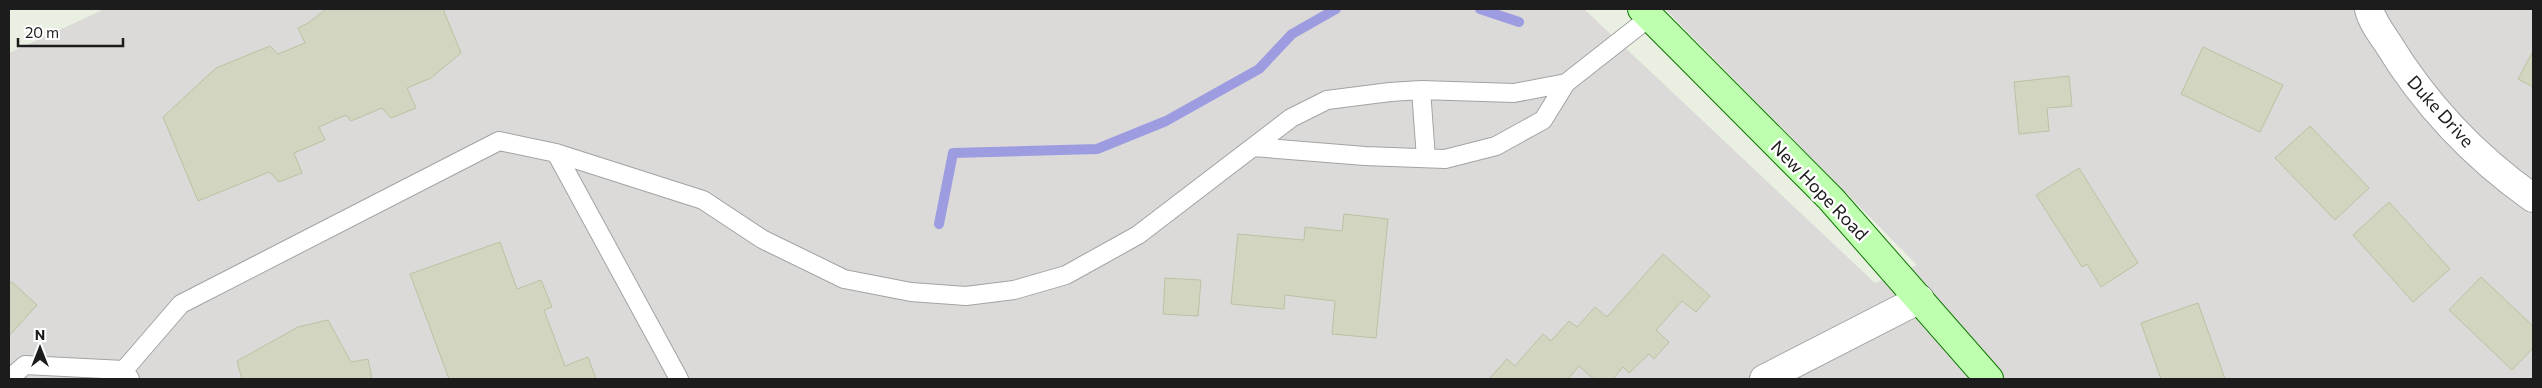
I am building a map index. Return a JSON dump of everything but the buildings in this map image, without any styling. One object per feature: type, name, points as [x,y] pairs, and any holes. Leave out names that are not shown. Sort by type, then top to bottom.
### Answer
[{"type":"street","name":"Duke Drive","points":[[2368,9],[2402,67],[2453,129],[2505,178],[2533,198]]},
{"type":"street","name":"New Hope Road","points":[[1651,11],[1831,199],[1989,379]]},
{"type":"street","points":[[1764,379],[1920,299]]},
{"type":"lane","points":[[1253,147],[1445,158],[1496,146],[1543,120],[1566,84],[1651,11]]},
{"type":"lane","points":[[9,379],[25,365],[127,375],[181,304],[499,141],[556,153],[703,200],[762,240],[844,279],[911,292],[966,296],[1014,290],[1066,275],[1138,235],[1291,118],[1327,100],[1385,92],[1421,90],[1514,93],[1566,84]]},
{"type":"lane","points":[[1421,90],[1426,158]]},
{"type":"lane","points":[[556,153],[679,379]]},
{"type":"shaded area","points":[[105,9],[1584,9],[1875,283],[1917,265],[1665,9],[2533,9],[2533,379],[9,379],[9,53]]},
{"type":"waterway","points":[[939,224],[953,153],[1097,149],[1166,121],[1259,69],[1292,34],[1336,9]]},
{"type":"waterway","points":[[1480,9],[1519,22]]}]
